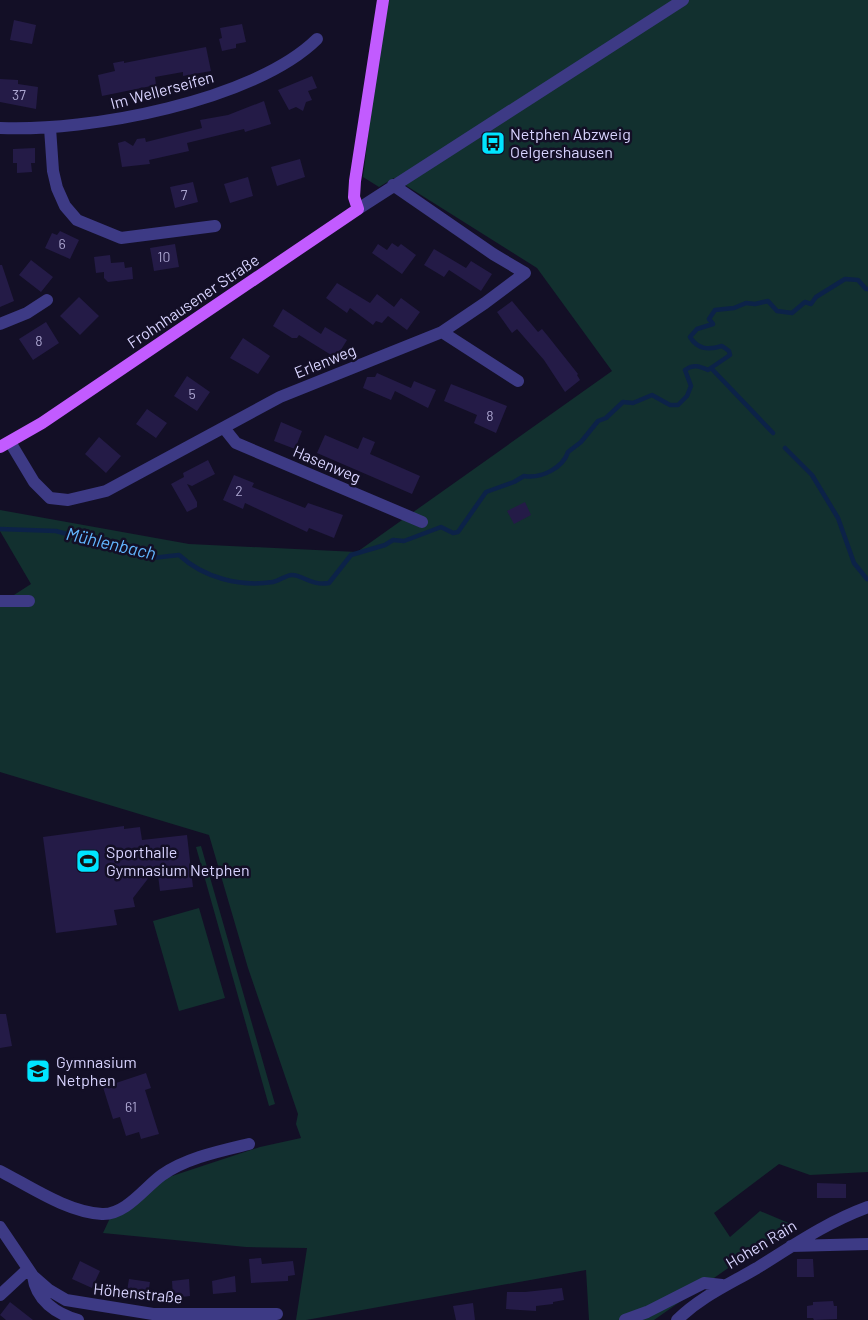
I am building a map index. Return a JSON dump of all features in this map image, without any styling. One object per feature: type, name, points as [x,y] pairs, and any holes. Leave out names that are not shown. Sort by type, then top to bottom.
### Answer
[{"type":"main road","points":[[358,209],[354,190],[383,0]]},
{"type":"main road","name":"Frohnhausener Straße","points":[[5,445],[42,424],[358,209]]},
{"type":"street","points":[[358,209],[683,0]]},
{"type":"street","name":"Im Wellerseifen","points":[[0,128],[50,128],[94,124],[200,100],[287,64],[302,54],[317,39]]},
{"type":"street","points":[[50,128],[53,171],[57,188],[65,206],[77,220],[121,238],[215,226]]},
{"type":"street","name":"Erlenweg","points":[[5,445],[42,492],[50,498],[68,500],[106,490],[224,428],[280,396],[442,332],[485,303],[525,272],[493,254],[393,185]]},
{"type":"street","points":[[0,324],[27,313],[47,300]]},
{"type":"street","points":[[442,332],[518,381]]},
{"type":"street","name":"Hasenweg","points":[[224,428],[236,443],[422,522]]},
{"type":"street","points":[[0,601],[29,601]]},
{"type":"street","points":[[0,1171],[65,1204],[104,1214],[122,1208],[162,1174],[174,1168],[203,1156],[249,1144]]},
{"type":"street","name":"Hohen Rain","points":[[677,1320],[722,1285],[756,1268],[826,1225],[868,1207]]},
{"type":"street","name":"Höhenstraße","points":[[0,1227],[31,1272],[49,1290],[66,1300],[153,1314],[277,1314]]},
{"type":"street","points":[[789,1246],[868,1244]]},
{"type":"street","points":[[0,1294],[31,1272]]},
{"type":"street","name":"Höhenstraße","points":[[31,1272],[34,1285],[41,1297],[53,1310],[78,1320]]},
{"type":"street","points":[[625,1320],[647,1312],[704,1283],[722,1285]]},
{"type":"street","name":"Höhenstraße","points":[[234,1320],[248,1313]]},
{"type":"green space","points":[[385,0],[868,0],[868,1172],[810,1175],[779,1164],[714,1213],[730,1237],[760,1211],[791,1224],[654,1320],[589,1320],[586,1270],[306,1320],[296,1320],[307,1248],[246,1247],[103,1233],[110,1218],[166,1178],[260,1147],[301,1138],[296,1124],[298,1114],[248,968],[209,835],[0,772],[0,604],[31,584],[0,531],[0,510],[189,544],[357,552],[612,371],[537,268],[394,178],[379,187],[363,177]]},
{"type":"green space","points":[[201,846],[275,1104],[269,1106],[196,847]]},
{"type":"green space","points":[[199,908],[225,998],[179,1011],[153,921]]},
{"type":"building","points":[[14,20],[36,25],[32,44],[10,40]]},
{"type":"building","points":[[242,24],[246,42],[236,44],[236,48],[222,51],[219,39],[222,38],[220,28]]},
{"type":"building","points":[[206,47],[211,71],[183,76],[183,72],[155,77],[156,85],[102,96],[98,75],[115,71],[113,63],[124,61],[124,63]]},
{"type":"building","points":[[312,76],[317,88],[308,91],[312,100],[306,102],[303,111],[296,107],[289,110],[278,90]]},
{"type":"building","points":[[0,79],[18,80],[18,84],[38,87],[36,109],[0,102]]},
{"type":"building","points":[[264,101],[271,124],[245,132],[244,129],[187,143],[189,151],[149,160],[150,164],[122,167],[118,143],[125,141],[133,146],[137,139],[145,138],[146,142],[202,128],[200,120],[228,115]]},
{"type":"building","points":[[35,148],[35,163],[31,163],[32,172],[17,173],[17,163],[13,163],[13,149]]},
{"type":"building","points":[[300,159],[305,177],[277,186],[271,167]]},
{"type":"building","points":[[248,177],[253,196],[230,203],[224,184]]},
{"type":"building","points":[[193,182],[198,202],[175,208],[170,187]]},
{"type":"building","points":[[60,231],[79,240],[70,259],[45,248],[52,233],[57,235]]},
{"type":"building","points":[[392,243],[398,247],[401,244],[416,255],[402,274],[372,253],[378,244],[387,250]]},
{"type":"building","points":[[175,244],[179,267],[154,271],[150,248]]},
{"type":"building","points":[[434,249],[466,268],[471,261],[492,274],[481,291],[449,270],[444,277],[424,265]]},
{"type":"building","points":[[110,255],[111,263],[124,262],[125,268],[132,267],[133,279],[108,282],[104,278],[104,272],[96,273],[94,257]]},
{"type":"building","points":[[31,260],[53,277],[41,292],[19,275]]},
{"type":"building","points":[[0,265],[2,265],[14,301],[0,307]]},
{"type":"building","points":[[337,283],[370,303],[377,294],[394,307],[401,298],[420,312],[407,330],[388,316],[382,323],[376,321],[373,325],[350,308],[347,313],[326,298]]},
{"type":"building","points":[[79,297],[99,316],[80,335],[60,316]]},
{"type":"building","points":[[512,301],[538,332],[542,329],[578,374],[580,380],[565,392],[544,360],[517,329],[512,333],[497,312]]},
{"type":"building","points":[[283,309],[321,334],[325,327],[347,340],[336,358],[299,335],[297,338],[292,338],[273,326]]},
{"type":"building","points":[[46,322],[59,343],[33,360],[19,339]]},
{"type":"building","points":[[243,338],[270,356],[258,374],[230,358]]},
{"type":"building","points":[[377,373],[411,388],[414,381],[436,390],[428,408],[395,391],[391,400],[363,388],[367,377],[375,377]]},
{"type":"building","points":[[187,376],[210,392],[197,411],[174,396]]},
{"type":"building","points":[[451,384],[507,406],[496,433],[474,423],[477,415],[444,401]]},
{"type":"building","points":[[147,409],[167,423],[156,438],[136,424]]},
{"type":"building","points":[[281,422],[302,431],[295,449],[274,441]]},
{"type":"building","points":[[325,435],[358,449],[363,437],[375,442],[370,454],[420,476],[412,494],[317,453]]},
{"type":"building","points":[[99,437],[121,456],[106,473],[85,454]]},
{"type":"building","points":[[208,460],[215,474],[192,486],[187,484],[197,502],[197,507],[187,512],[171,484],[184,477],[183,473]]},
{"type":"building","points":[[234,475],[254,483],[252,487],[305,508],[308,503],[343,515],[334,538],[309,528],[307,532],[245,503],[243,509],[223,500]]},
{"type":"building","points":[[525,502],[531,515],[514,524],[507,511]]},
{"type":"building","name":"Sporthalle Gymnasium Netphen","points":[[124,826],[124,829],[140,827],[142,840],[187,835],[193,887],[160,891],[157,867],[133,898],[135,907],[114,910],[117,925],[56,933],[43,837]]},
{"type":"building","points":[[0,1014],[6,1014],[12,1046],[0,1048]]},
{"type":"building","points":[[146,1073],[151,1088],[145,1090],[159,1134],[141,1139],[139,1132],[126,1136],[120,1117],[113,1119],[102,1084],[115,1080],[116,1083]]},
{"type":"building","points":[[817,1183],[846,1184],[846,1198],[817,1198]]},
{"type":"building","points":[[261,1258],[262,1264],[293,1261],[295,1275],[288,1276],[288,1281],[251,1283],[249,1259]]},
{"type":"building","points":[[797,1259],[813,1259],[814,1277],[797,1277]]},
{"type":"building","points":[[80,1261],[100,1271],[92,1288],[72,1279]]},
{"type":"building","points":[[235,1276],[236,1292],[213,1294],[212,1281]]},
{"type":"building","points":[[129,1279],[150,1282],[147,1300],[126,1297]]},
{"type":"building","points":[[189,1279],[190,1296],[173,1298],[172,1281]]},
{"type":"building","points":[[562,1288],[564,1300],[553,1302],[553,1304],[536,1306],[536,1311],[506,1309],[507,1292]]},
{"type":"building","points":[[833,1301],[834,1306],[837,1306],[837,1319],[814,1320],[813,1318],[807,1318],[807,1306],[813,1305],[813,1302]]},
{"type":"building","points":[[10,1302],[33,1320],[6,1320],[0,1315]]},
{"type":"building","points":[[473,1303],[475,1320],[456,1320],[453,1306]]},
{"type":"waterway","name":"Mühlenbach","points":[[0,529],[56,531],[92,541],[142,549],[152,558],[179,555],[200,570],[235,582],[273,582],[292,575],[312,582],[329,583],[351,555],[385,545],[393,540],[404,541],[441,527],[453,533],[458,532],[486,492],[514,482],[524,476],[537,476],[550,471],[561,463],[568,452],[581,442],[598,421],[606,418],[623,402],[633,403],[652,395],[670,405],[678,405],[687,396],[691,386],[685,370],[696,366],[708,370],[730,355],[729,351],[722,346],[713,348],[700,347],[690,337],[697,329],[713,324],[709,319],[715,310],[734,308],[746,303],[755,304],[768,301],[777,311],[792,313],[805,302],[811,304],[816,297],[845,279],[858,280],[868,289]]},
{"type":"waterway","points":[[711,368],[773,433]]},
{"type":"waterway","points":[[785,448],[812,475],[838,518],[854,563],[867,579]]},
{"type":"place","name":"Netphen Abzweig Oelgershausen","points":[[493,143]]},
{"type":"place","name":"Sporthalle Gymnasium Netphen","points":[[88,861]]},
{"type":"place","name":"Gymnasium Netphen","points":[[38,1071]]}]
